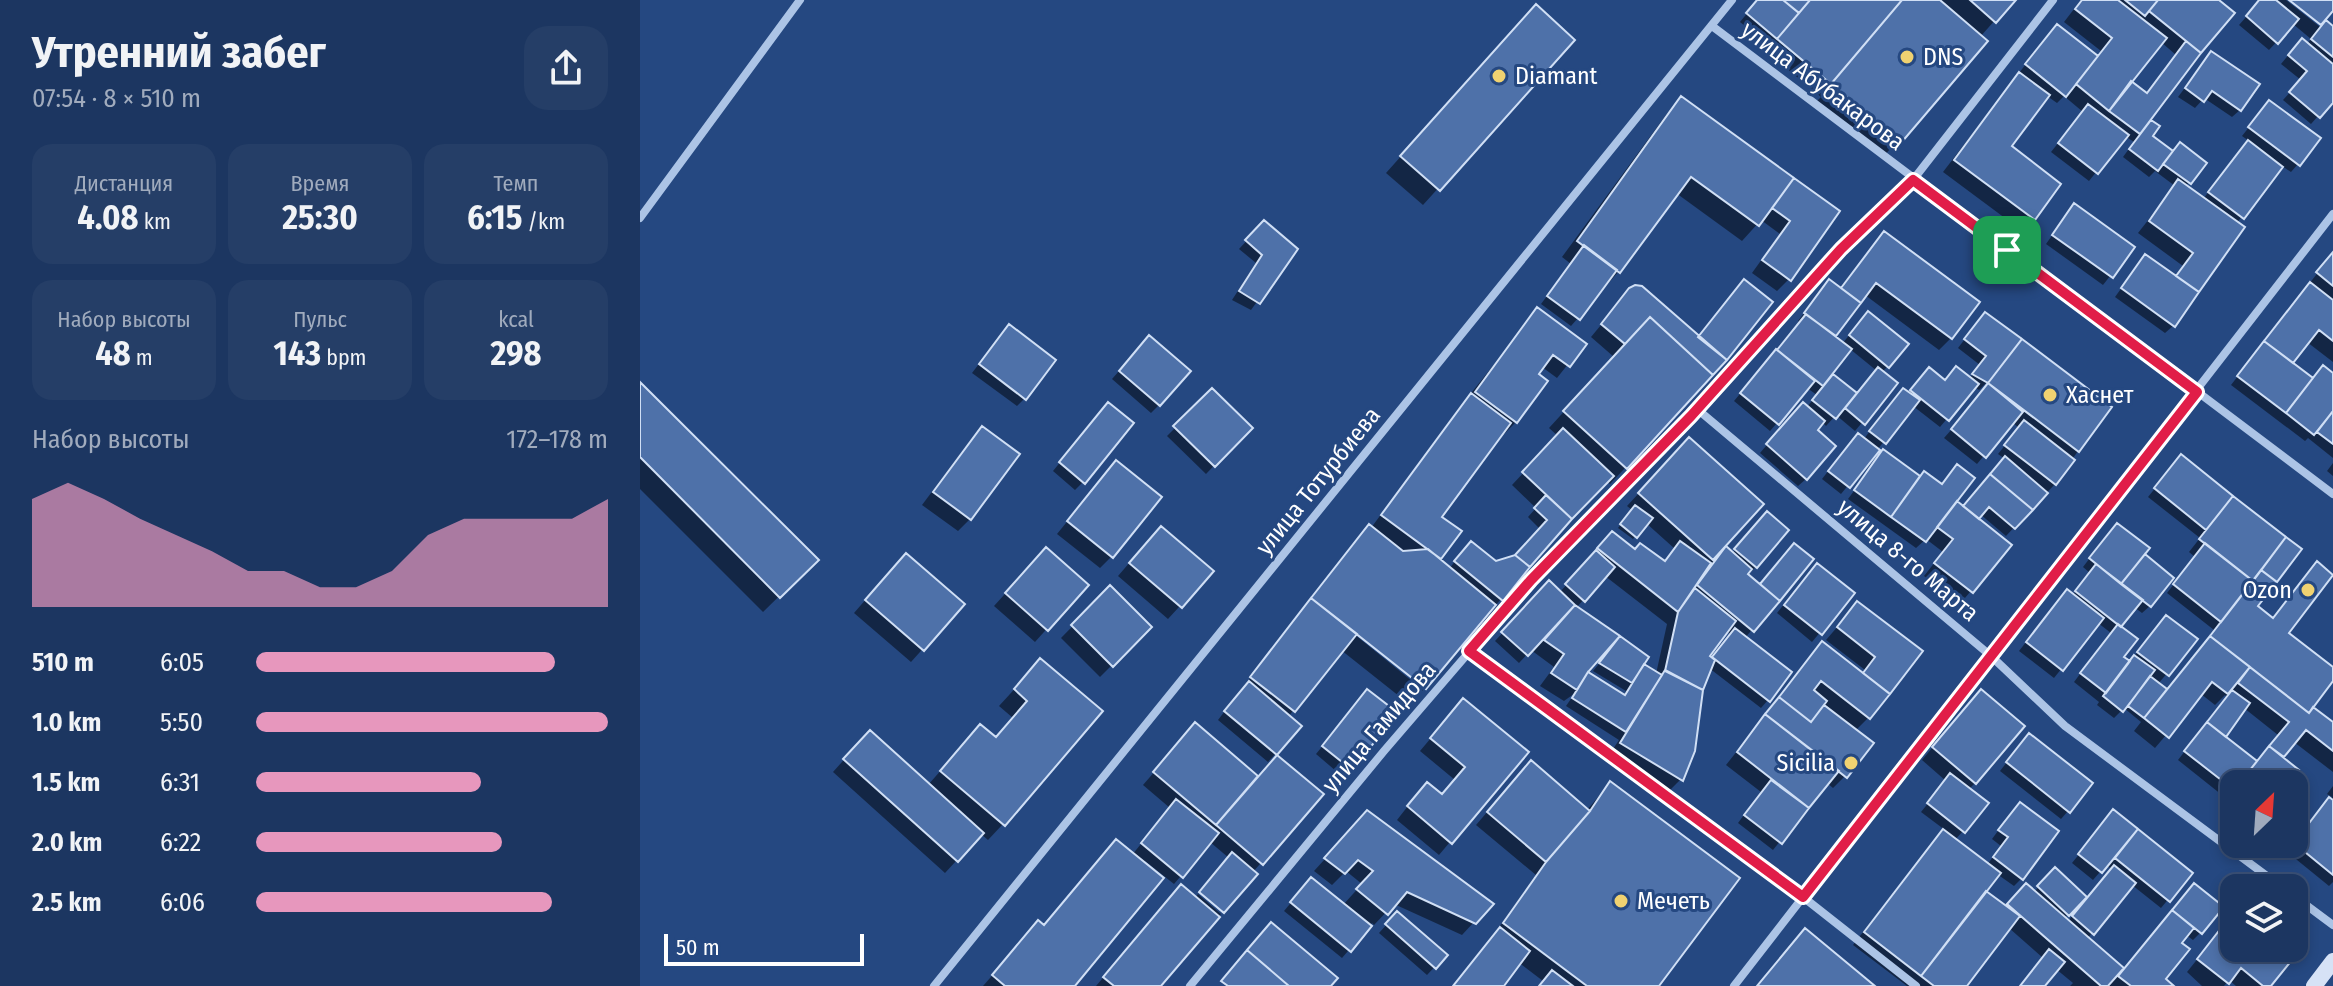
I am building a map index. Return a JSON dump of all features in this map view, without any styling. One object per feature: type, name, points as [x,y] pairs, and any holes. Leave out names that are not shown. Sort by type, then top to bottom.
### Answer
[{"type":"main road","points":[[2314,986],[2333,961]]},
{"type":"street","points":[[640,218],[800,0]]},
{"type":"street","name":"улица Тотурбиева","points":[[934,986],[1732,0]]},
{"type":"street","name":"улица Гамидова","points":[[1190,986],[1531,580],[1697,409],[1841,249],[1913,180],[2053,0]]},
{"type":"street","name":"улица Абубакарова","points":[[1712,26],[2333,494]]},
{"type":"street","points":[[1734,986],[2333,214]]},
{"type":"street","name":"улица 8-го Марта","points":[[1697,409],[1991,656],[2065,726],[2264,874]]},
{"type":"street","points":[[1469,651],[1803,897],[1916,986]]},
{"type":"street","points":[[2308,906],[2333,925]]},
{"type":"building","points":[[1757,0],[1783,0],[1799,13],[1777,39],[1746,13]]},
{"type":"building","points":[[1783,0],[1810,0],[1799,13]]},
{"type":"building","points":[[1810,0],[1902,0],[1831,84],[1777,39]]},
{"type":"building","points":[[1902,0],[1940,0],[1988,41],[1901,143],[1831,84]]},
{"type":"building","points":[[1970,0],[2016,0],[1996,23]]},
{"type":"building","points":[[2082,0],[2118,0],[2167,38],[2109,111],[2076,84],[2112,38],[2075,9]]},
{"type":"building","points":[[2125,0],[2158,0],[2145,16]]},
{"type":"building","points":[[2158,0],[2219,0],[2235,13],[2201,53],[2149,11]]},
{"type":"building","points":[[2259,0],[2276,0],[2299,19],[2278,44],[2246,16]]},
{"type":"building","points":[[2289,0],[2333,0],[2333,11],[2321,25]]},
{"type":"building","points":[[1536,4],[1575,40],[1440,191],[1400,156]]},
{"type":"building","points":[[2326,20],[2333,26],[2333,57],[2311,39]]},
{"type":"building","points":[[2057,24],[2098,56],[2066,97],[2025,64]]},
{"type":"building","points":[[2302,38],[2333,64],[2333,103],[2320,118],[2289,92],[2307,71],[2288,55]]},
{"type":"building","points":[[2186,41],[2201,53],[2140,134],[2109,111],[2131,81],[2147,93]]},
{"type":"building","points":[[2211,51],[2260,84],[2241,111],[2212,91],[2204,102],[2185,88]]},
{"type":"building","points":[[2019,72],[2050,95],[2012,146],[2061,184],[2035,220],[1954,160]]},
{"type":"building","points":[[1681,96],[1794,178],[1759,226],[1691,177],[1620,273],[1577,241]]},
{"type":"building","points":[[2269,100],[2321,138],[2300,166],[2248,127]]},
{"type":"building","points":[[2088,104],[2129,135],[2098,174],[2058,143]]},
{"type":"building","points":[[2151,120],[2160,126],[2153,136],[2173,151],[2158,171],[2129,149]]},
{"type":"building","points":[[2248,140],[2283,167],[2244,219],[2208,192]]},
{"type":"building","points":[[2180,142],[2207,163],[2191,184],[2163,164]]},
{"type":"building","points":[[1794,178],[1840,211],[1791,281],[1762,260],[1790,221],[1772,208]]},
{"type":"building","points":[[2178,179],[2245,227],[2199,292],[2176,276],[2193,253],[2149,221]]},
{"type":"building","points":[[2074,203],[2135,247],[2113,278],[2052,235]]},
{"type":"building","points":[[1264,220],[1298,249],[1260,304],[1239,291],[1262,255],[1245,240]]},
{"type":"building","points":[[1884,231],[1980,302],[1952,339],[1876,283],[1861,303],[1841,288]]},
{"type":"building","points":[[1584,245],[1617,270],[1580,320],[1547,296]]},
{"type":"building","points":[[2333,252],[2333,286],[2316,272]]},
{"type":"building","points":[[2145,254],[2199,292],[2175,327],[2121,288]]},
{"type":"building","points":[[1744,279],[1773,302],[1727,360],[1698,337]]},
{"type":"building","points":[[1829,279],[1861,303],[1836,336],[1804,313]]},
{"type":"building","points":[[2310,282],[2333,300],[2333,341],[2319,330],[2293,363],[2264,341]]},
{"type":"building","points":[[1642,286],[1727,360],[1713,375],[1650,317],[1625,344],[1601,324],[1629,288]]},
{"type":"building","points":[[1537,307],[1587,344],[1570,367],[1553,355],[1539,374],[1548,381],[1517,423],[1475,392]]},
{"type":"building","points":[[1868,311],[1909,344],[1889,368],[1849,335]]},
{"type":"building","points":[[1985,312],[2022,339],[1988,383],[1972,374],[1986,356],[1964,339]]},
{"type":"building","points":[[1806,314],[1852,349],[1823,386],[1777,350]]},
{"type":"building","points":[[1650,317],[1713,375],[1627,469],[1563,411]]},
{"type":"building","points":[[1009,324],[1056,360],[1026,400],[979,364]]},
{"type":"building","points":[[1149,335],[1191,371],[1160,406],[1119,371]]},
{"type":"building","name":"Хаснет","points":[[2022,339],[2112,407],[2079,452],[1988,383]]},
{"type":"building","points":[[2264,341],[2313,378],[2286,413],[2237,376]]},
{"type":"building","points":[[1776,349],[1815,381],[1779,425],[1740,393]]},
{"type":"building","points":[[2323,365],[2333,373],[2333,411],[2314,435],[2286,413]]},
{"type":"building","points":[[1956,366],[1979,384],[1949,421],[1910,390],[1929,367],[1945,380]]},
{"type":"building","points":[[1878,367],[1898,383],[1865,425],[1845,408]]},
{"type":"building","points":[[1833,374],[1857,393],[1836,419],[1812,400]]},
{"type":"building","points":[[640,382],[819,560],[780,598],[640,457]]},
{"type":"building","points":[[1988,383],[2023,412],[1986,458],[1951,429]]},
{"type":"building","points":[[1212,388],[1253,428],[1215,467],[1173,426]]},
{"type":"building","points":[[1903,388],[1920,400],[1886,444],[1869,431]]},
{"type":"building","points":[[1471,393],[1511,423],[1442,517],[1462,531],[1441,559],[1381,515]]},
{"type":"building","points":[[1108,402],[1134,423],[1085,484],[1059,462]]},
{"type":"building","points":[[1803,402],[1825,421],[1818,430],[1836,446],[1807,480],[1766,444]]},
{"type":"building","points":[[2333,411],[2333,444],[2317,432]]},
{"type":"building","points":[[2024,420],[2075,460],[2056,485],[2004,445]]},
{"type":"building","points":[[982,426],[1020,454],[971,520],[933,492]]},
{"type":"building","points":[[1563,428],[1614,476],[1572,519],[1522,472]]},
{"type":"building","points":[[1858,433],[1880,450],[1850,488],[1828,471]]},
{"type":"building","points":[[1689,437],[1764,504],[1713,560],[1638,493]]},
{"type":"building","points":[[1883,449],[1920,476],[1891,517],[1854,490]]},
{"type":"building","points":[[2181,454],[2233,496],[2206,530],[2154,488]]},
{"type":"building","points":[[2005,456],[2048,493],[2033,510],[1990,474]]},
{"type":"building","points":[[1116,460],[1162,497],[1113,558],[1067,521]]},
{"type":"building","points":[[1957,464],[1975,478],[1926,542],[1891,517],[1924,471],[1942,484]]},
{"type":"building","points":[[1990,474],[2033,510],[2015,529],[1989,507],[1979,519],[1963,506]]},
{"type":"building","points":[[1546,495],[1572,519],[1530,567],[1515,555],[1547,520],[1534,508]]},
{"type":"building","points":[[2233,496],[2286,537],[2253,581],[2199,539]]},
{"type":"building","points":[[1957,501],[2012,545],[1973,593],[1934,563],[1953,539],[1937,527]]},
{"type":"building","points":[[1635,505],[1653,518],[1637,538],[1620,524]]},
{"type":"building","points":[[1767,511],[1789,530],[1757,568],[1734,549]]},
{"type":"building","points":[[2117,523],[2150,548],[2121,584],[2089,558]]},
{"type":"building","points":[[1369,524],[1403,551],[1428,549],[1496,605],[1426,689],[1311,598]]},
{"type":"building","points":[[1161,526],[1214,571],[1182,608],[1129,563]]},
{"type":"building","points":[[1612,531],[1635,549],[1640,543],[1665,561],[1680,541],[1711,563],[1678,612],[1597,548]]},
{"type":"building","points":[[2286,537],[2302,549],[2277,582],[2261,570]]},
{"type":"building","points":[[1471,541],[1496,561],[1515,555],[1530,567],[1503,601],[1454,561]]},
{"type":"building","points":[[1794,543],[1814,559],[1780,601],[1760,584]]},
{"type":"building","points":[[2205,543],[2253,581],[2221,622],[2173,584]]},
{"type":"building","points":[[1726,546],[1752,569],[1748,574],[1780,601],[1754,632],[1697,585]]},
{"type":"building","points":[[1046,547],[1089,585],[1048,631],[1005,593]]},
{"type":"building","points":[[1596,550],[1615,567],[1585,602],[1565,584]]},
{"type":"building","points":[[906,553],[965,604],[924,651],[865,600]]},
{"type":"building","points":[[2145,554],[2174,578],[2151,607],[2121,584]]},
{"type":"building","points":[[2317,561],[2333,575],[2289,633],[2333,667],[2333,681],[2309,713],[2210,636],[2261,570],[2277,582],[2258,606],[2273,618]]},
{"type":"building","points":[[1817,563],[1855,593],[1822,635],[1784,605]]},
{"type":"building","points":[[2096,564],[2143,600],[2121,627],[2075,591]]},
{"type":"building","points":[[1549,580],[1575,605],[1528,656],[1501,632]]},
{"type":"building","points":[[1110,585],[1152,627],[1113,667],[1071,625]]},
{"type":"building","points":[[1695,588],[1736,621],[1710,656],[1715,660],[1703,690],[1665,671],[1678,612]]},
{"type":"building","points":[[2067,589],[2104,618],[2063,671],[2026,642]]},
{"type":"building","points":[[1311,598],[1357,634],[1295,712],[1250,677]]},
{"type":"building","points":[[1857,601],[1923,651],[1890,694],[1863,673],[1875,657],[1837,627]]},
{"type":"building","points":[[1575,605],[1620,636],[1588,672],[1577,690],[1551,673],[1564,654],[1544,640]]},
{"type":"building","points":[[2166,615],[2198,639],[2169,676],[2137,652]]},
{"type":"building","points":[[2118,624],[2138,639],[2124,657],[2130,661],[2106,693],[2080,673]]},
{"type":"building","points":[[1735,628],[1792,672],[1770,702],[1712,657]]},
{"type":"building","points":[[1620,636],[1649,657],[1632,683],[1599,663]]},
{"type":"building","points":[[2210,636],[2250,667],[2228,694],[2212,682],[2169,738],[2144,718]]},
{"type":"building","points":[[1822,641],[1890,694],[1870,719],[1821,681],[1814,690],[1827,701],[1811,722],[1779,697]]},
{"type":"building","points":[[2134,655],[2155,670],[2123,712],[2103,696]]},
{"type":"building","points":[[1040,658],[1103,711],[1005,826],[940,771],[980,724],[996,737],[1027,701],[1014,689]]},
{"type":"building","points":[[1644,664],[1662,675],[1626,732],[1572,698],[1588,672],[1625,695]]},
{"type":"building","points":[[2250,667],[2309,713],[2313,707],[2333,722],[2333,751],[2306,730],[2284,757],[2269,746],[2289,722],[2238,683]]},
{"type":"building","points":[[1665,670],[1703,690],[1695,751],[1683,781],[1620,743]]},
{"type":"building","points":[[2150,676],[2167,689],[2144,718],[2128,706]]},
{"type":"building","points":[[1249,681],[1302,726],[1277,755],[1224,711]]},
{"type":"building","points":[[1367,689],[1398,713],[1352,770],[1322,746]]},
{"type":"building","points":[[1981,689],[2025,726],[1976,784],[1932,747]]},
{"type":"building","points":[[2232,690],[2250,703],[2226,737],[2207,722]]},
{"type":"building","points":[[1779,697],[1811,722],[1824,705],[1874,743],[1847,778],[1765,714]]},
{"type":"building","points":[[1463,698],[1529,752],[1452,844],[1407,806],[1427,782],[1442,794],[1465,767],[1430,738]]},
{"type":"building","points":[[1765,714],[1839,771],[1809,808],[1737,752]]},
{"type":"building","points":[[1195,722],[1258,776],[1216,825],[1153,772]]},
{"type":"building","points":[[2207,722],[2257,761],[2250,770],[2220,770],[2220,779],[2184,751]]},
{"type":"building","points":[[870,730],[984,833],[958,862],[843,759]]},
{"type":"building","points":[[2029,733],[2093,783],[2070,813],[2006,762]]},
{"type":"building","points":[[2269,746],[2299,770],[2250,770]]},
{"type":"building","points":[[1277,755],[1324,794],[1263,865],[1216,825]]},
{"type":"building","points":[[1531,760],[1590,811],[1546,862],[1487,812]]},
{"type":"building","points":[[1950,773],[1989,803],[1965,833],[1927,803]]},
{"type":"building","points":[[1771,780],[1809,808],[1782,844],[1744,815]]},
{"type":"building","name":"Мечеть","points":[[1610,781],[1740,878],[1659,986],[1587,986],[1503,923]]},
{"type":"building","points":[[2329,797],[2333,800],[2333,875],[2308,854],[2308,825]]},
{"type":"building","points":[[1176,799],[1219,833],[1183,878],[1141,843]]},
{"type":"building","points":[[2020,802],[2059,831],[2023,880],[1993,857],[2008,837],[1998,830]]},
{"type":"building","points":[[2113,809],[2138,829],[2102,873],[2078,854]]},
{"type":"building","points":[[1367,810],[1494,904],[1476,924],[1407,892],[1388,915],[1356,889],[1373,871],[1358,860],[1345,874],[1324,858]]},
{"type":"building","points":[[1943,829],[2001,873],[1921,976],[1864,932]]},
{"type":"building","points":[[2138,829],[2193,873],[2170,902],[2115,858]]},
{"type":"building","points":[[1116,839],[1164,878],[1075,986],[1005,986],[992,975],[1038,920],[1044,925]]},
{"type":"building","points":[[1232,852],[1258,874],[1224,913],[1199,892]]},
{"type":"building","points":[[2114,865],[2136,883],[2094,935],[2072,916]]},
{"type":"building","points":[[2055,867],[2087,897],[2069,916],[2037,886]]},
{"type":"building","points":[[1311,877],[1372,926],[1351,952],[1290,902]]},
{"type":"building","points":[[2026,883],[2124,968],[2108,986],[2101,986],[2007,904]]},
{"type":"building","points":[[2194,883],[2220,904],[2220,912],[2202,934],[2172,910]]},
{"type":"building","points":[[1181,884],[1220,917],[1161,986],[1114,986],[1103,977]]},
{"type":"building","points":[[1986,891],[2020,916],[1967,986],[1934,986],[1921,976]]},
{"type":"building","points":[[2172,910],[2194,928],[2182,943],[2190,949],[2166,979],[2174,986],[2131,986],[2118,976]]},
{"type":"building","points":[[1397,911],[1448,955],[1436,969],[1385,924]]},
{"type":"building","points":[[1271,922],[1338,978],[1331,986],[1289,986],[1247,950]]},
{"type":"building","points":[[1500,927],[1530,951],[1504,986],[1453,986]]},
{"type":"building","points":[[1805,928],[1875,986],[1757,986]]},
{"type":"building","points":[[2220,929],[2220,962],[2290,962],[2271,986],[2263,986],[2241,968],[2229,984],[2197,959]]},
{"type":"building","points":[[2049,949],[2065,962],[2045,986],[2020,986]]},
{"type":"building","points":[[1247,950],[1289,986],[1228,986],[1221,981]]},
{"type":"building","points":[[1552,970],[1573,986],[1539,986]]},
{"type":"place","name":"DNS","points":[[1907,57]]},
{"type":"place","name":"Diamant","points":[[1499,76]]},
{"type":"place","name":"Хаснет","points":[[2050,395]]},
{"type":"place","name":"Ozon","points":[[2308,590]]},
{"type":"place","name":"Sicilia","points":[[1851,763]]},
{"type":"place","name":"Мечеть","points":[[1621,901]]},
{"type":"route","points":[[1913,180],[2007,250],[2197,392],[1803,897],[1469,651],[1531,580],[1691,416],[1841,249],[1913,180]]}]
